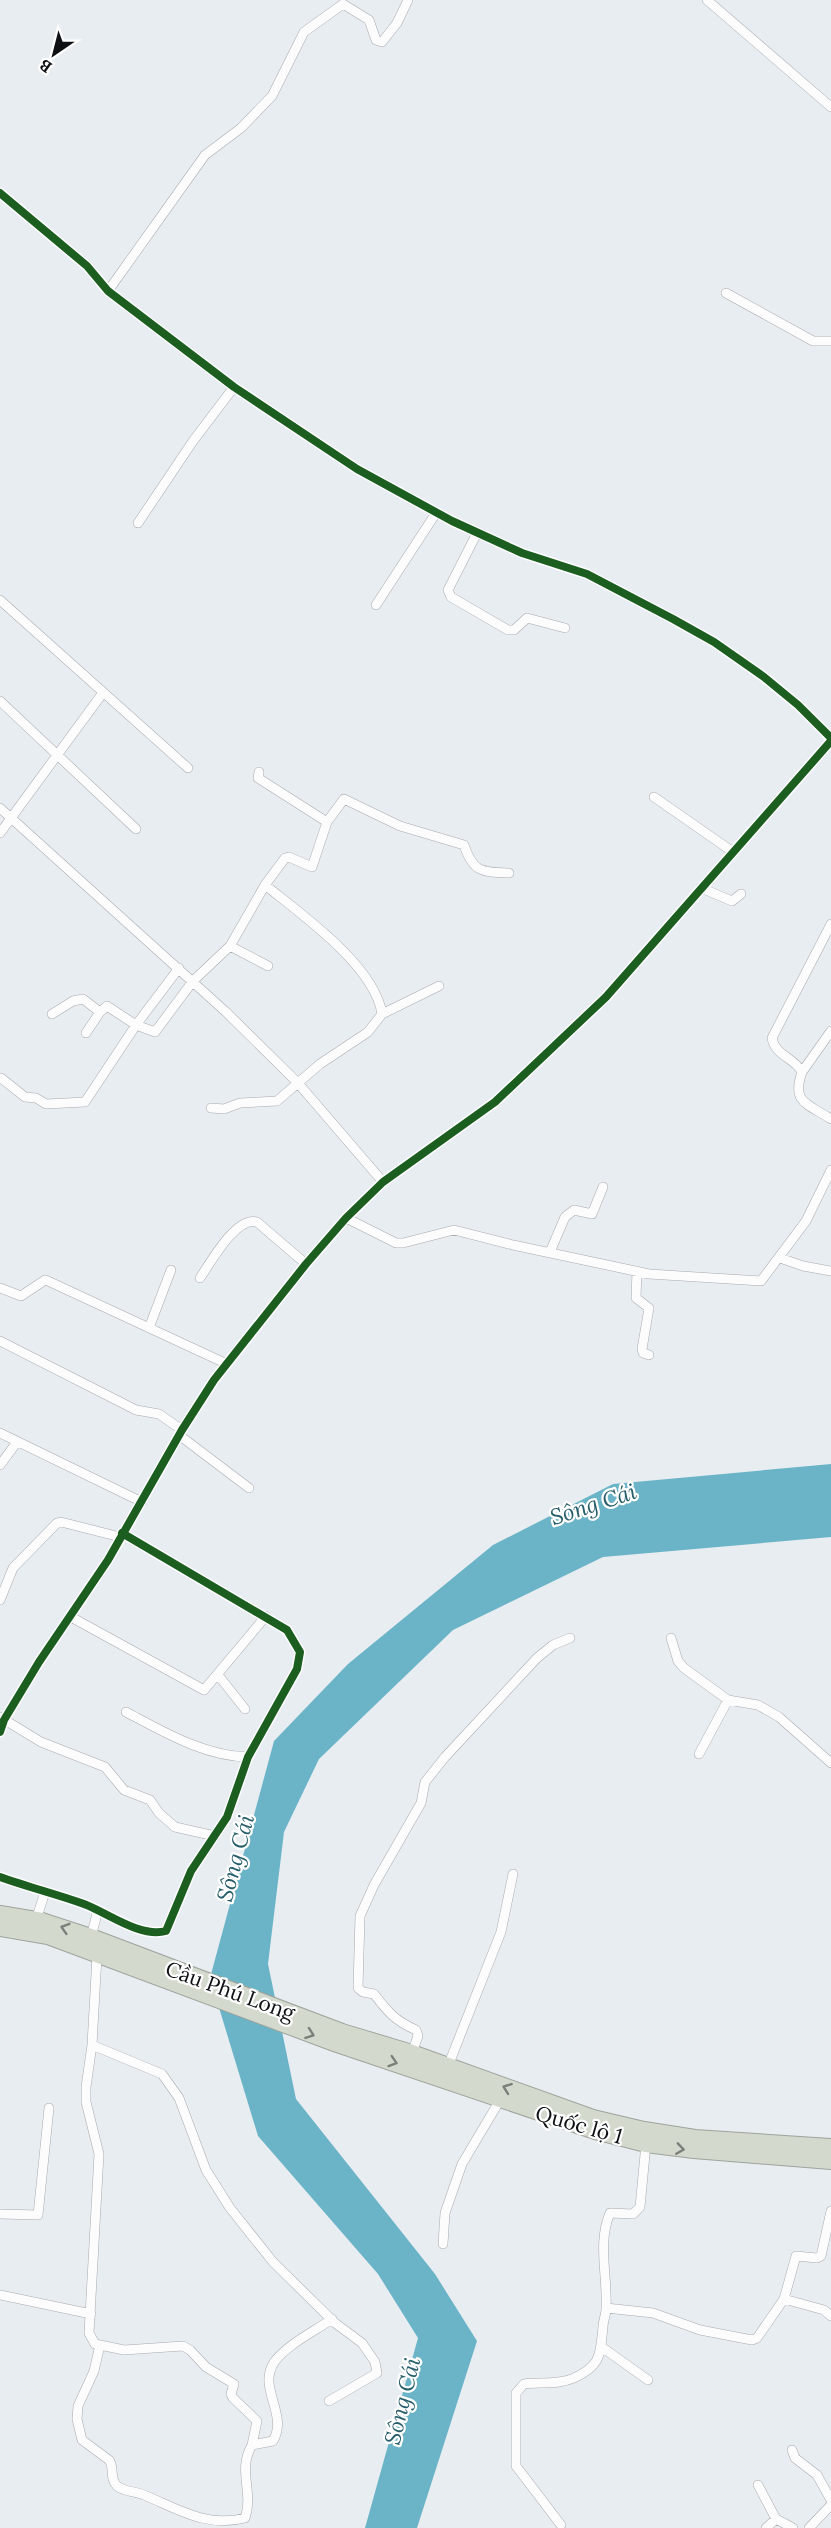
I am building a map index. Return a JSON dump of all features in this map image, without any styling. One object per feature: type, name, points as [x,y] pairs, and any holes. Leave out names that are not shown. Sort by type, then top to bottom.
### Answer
[{"type":"highway","points":[[0,1914],[36,1920],[91,1936],[118,1957]]},
{"type":"highway","points":[[0,1928],[48,1936],[97,1956],[118,1957]]},
{"type":"highway","name":"Cầu Phú Long","points":[[118,1957],[339,2038]]},
{"type":"highway","name":"Quốc lộ 1","points":[[339,2038],[412,2053],[549,2103],[644,2130],[738,2142],[831,2147]]},
{"type":"highway","name":"Quốc lộ 1","points":[[339,2038],[500,2100],[595,2131],[646,2144],[718,2153],[831,2161]]},
{"type":"street","points":[[108,291],[205,155],[241,128],[272,96],[304,32],[343,4],[369,20],[376,40],[382,42],[397,23],[408,0]]},
{"type":"street","points":[[706,0],[831,107]]},
{"type":"street","points":[[0,192],[87,266],[108,291],[234,387],[357,469],[436,513],[522,553],[587,574],[694,630],[764,677],[798,705],[831,739],[828,753],[733,852],[606,997],[495,1102],[383,1182],[346,1218],[306,1264],[227,1364],[180,1433],[142,1502],[71,1617],[2,1719],[0,1732]]},
{"type":"street","points":[[726,293],[813,341],[831,341]]},
{"type":"street","points":[[138,523],[193,441],[234,387]]},
{"type":"street","points":[[376,605],[436,513]]},
{"type":"street","points":[[477,532],[448,590],[451,597],[508,630],[514,630],[527,618],[565,628]]},
{"type":"street","points":[[0,600],[102,694],[188,768]]},
{"type":"street","points":[[0,833],[102,694]]},
{"type":"street","points":[[0,701],[136,829]]},
{"type":"street","points":[[259,772],[258,778],[327,822]]},
{"type":"street","points":[[654,797],[733,852]]},
{"type":"street","points":[[86,1034],[100,1012],[107,1006],[136,1025],[155,1032],[194,981],[230,946],[265,885],[287,857],[312,867],[327,822],[340,803],[349,799],[400,826],[464,845],[469,860],[480,870],[508,873]]},
{"type":"street","points":[[0,808],[125,924],[194,981],[297,1082],[383,1182]]},
{"type":"street","points":[[265,885],[322,931],[358,968],[378,996],[382,1014]]},
{"type":"street","points":[[701,888],[730,900],[734,900],[741,894]]},
{"type":"street","points":[[802,1072],[799,1066],[777,1051],[772,1038],[831,924]]},
{"type":"street","points":[[230,946],[268,966]]},
{"type":"street","points":[[2,1078],[27,1098],[36,1098],[46,1104],[85,1102],[136,1025],[179,968]]},
{"type":"street","points":[[211,1108],[224,1109],[250,1102],[273,1103],[320,1064],[368,1032],[382,1014],[439,986]]},
{"type":"street","points":[[52,1014],[73,1001],[83,999],[100,1012]]},
{"type":"street","points":[[831,1031],[802,1072],[797,1091],[801,1100],[831,1119]]},
{"type":"street","points":[[346,1218],[396,1243],[454,1230],[637,1271],[761,1281],[806,1221],[831,1170]]},
{"type":"street","points":[[550,1252],[565,1217],[574,1210],[592,1214],[603,1187]]},
{"type":"street","points":[[200,1278],[232,1234],[244,1221],[249,1220],[256,1222],[306,1264]]},
{"type":"street","points":[[780,1258],[803,1266],[831,1271]]},
{"type":"street","points":[[149,1328],[171,1270]]},
{"type":"street","points":[[637,1271],[636,1298],[649,1308],[642,1349],[649,1355]]},
{"type":"street","points":[[0,1288],[21,1296],[45,1280],[227,1364]]},
{"type":"street","points":[[0,1341],[136,1410],[159,1414],[249,1488]]},
{"type":"street","points":[[0,1433],[142,1502]]},
{"type":"street","points":[[0,1464],[16,1442]]},
{"type":"street","points":[[0,1600],[13,1568],[57,1523],[61,1522],[121,1535],[288,1630],[300,1652],[297,1669],[248,1757],[227,1817],[191,1871],[166,1931],[156,1933],[98,1910],[0,1877]]},
{"type":"street","points":[[71,1617],[204,1690],[266,1617]]},
{"type":"street","points":[[412,2053],[418,2036],[416,2030],[387,2012],[374,1994],[363,1992],[358,1988],[360,1916],[374,1885],[422,1803],[425,1782],[445,1757],[537,1659],[553,1645],[570,1638]]},
{"type":"street","points":[[671,1638],[678,1661],[684,1668],[728,1700],[758,1705],[779,1717],[831,1763]]},
{"type":"street","points":[[218,1675],[245,1709]]},
{"type":"street","points":[[699,1754],[728,1700]]},
{"type":"street","points":[[126,1712],[186,1743],[248,1757]]},
{"type":"street","points":[[2,1719],[41,1742],[105,1767],[124,1790],[150,1800],[159,1813],[175,1827],[215,1836]]},
{"type":"street","points":[[448,2066],[501,1932],[513,1874]]},
{"type":"street","points":[[36,1920],[45,1892]]},
{"type":"street","points":[[91,1936],[98,1910]]},
{"type":"street","points":[[97,1956],[86,2102],[99,2154],[90,2333],[95,2344],[100,2345],[124,2350],[165,2346],[190,2350],[206,2367],[234,2384],[231,2394],[233,2398],[257,2421],[243,2471],[249,2507],[245,2518],[223,2525],[205,2523],[176,2512],[145,2495],[119,2488],[114,2482],[109,2460],[82,2440],[78,2430],[78,2406],[94,2371],[100,2345]]},
{"type":"street","points":[[92,2045],[162,2074],[179,2098],[206,2170],[230,2208],[273,2262],[332,2319],[362,2343],[378,2369],[360,2384],[329,2402]]},
{"type":"street","points":[[443,2244],[445,2212],[462,2164],[500,2100]]},
{"type":"street","points":[[0,2214],[38,2216],[49,2108]]},
{"type":"street","points":[[561,2525],[516,2466],[516,2392],[524,2385],[572,2379],[593,2366],[603,2348],[606,2308],[603,2274],[608,2218],[612,2211],[633,2214],[640,2207],[646,2144]]},
{"type":"street","points":[[606,2308],[653,2313],[700,2330],[752,2340],[757,2338],[784,2299],[796,2256],[818,2258],[823,2252],[831,2211]]},
{"type":"street","points":[[0,2295],[91,2314]]},
{"type":"street","points":[[784,2299],[824,2310],[831,2316]]},
{"type":"street","points":[[252,2445],[273,2441],[276,2436],[278,2411],[271,2399],[269,2386],[276,2361],[332,2319]]},
{"type":"street","points":[[603,2348],[648,2380]]},
{"type":"street","points":[[792,2450],[795,2458],[817,2475],[831,2500]]},
{"type":"street","points":[[758,2486],[776,2520],[793,2528]]},
{"type":"street","points":[[809,2528],[831,2505]]},
{"type":"street","points":[[766,2528],[776,2520]]},
{"type":"water","name":"Sông Cái","points":[[831,1464],[831,1537],[603,1557],[453,1630],[319,1759],[284,1832],[268,1964],[296,2099],[435,2274],[477,2341],[417,2528],[365,2528],[418,2338],[378,2274],[258,2136],[210,1978],[274,1741],[348,1664],[493,1545],[613,1484]]},
{"type":"cycle path","points":[[0,193],[87,266],[108,291],[234,387],[357,469],[452,521],[522,553],[587,574],[714,642],[764,677],[798,705],[831,738]]},
{"type":"cycle path","points":[[0,1732],[4,1720],[39,1662],[108,1560],[182,1430],[214,1380],[306,1264],[346,1218],[383,1182],[495,1102],[606,997],[831,741]]},
{"type":"cycle path","points":[[0,1877],[84,1904],[135,1928],[156,1932],[166,1931],[191,1871],[227,1817],[248,1757],[297,1669],[300,1652],[287,1630],[122,1533]]}]
